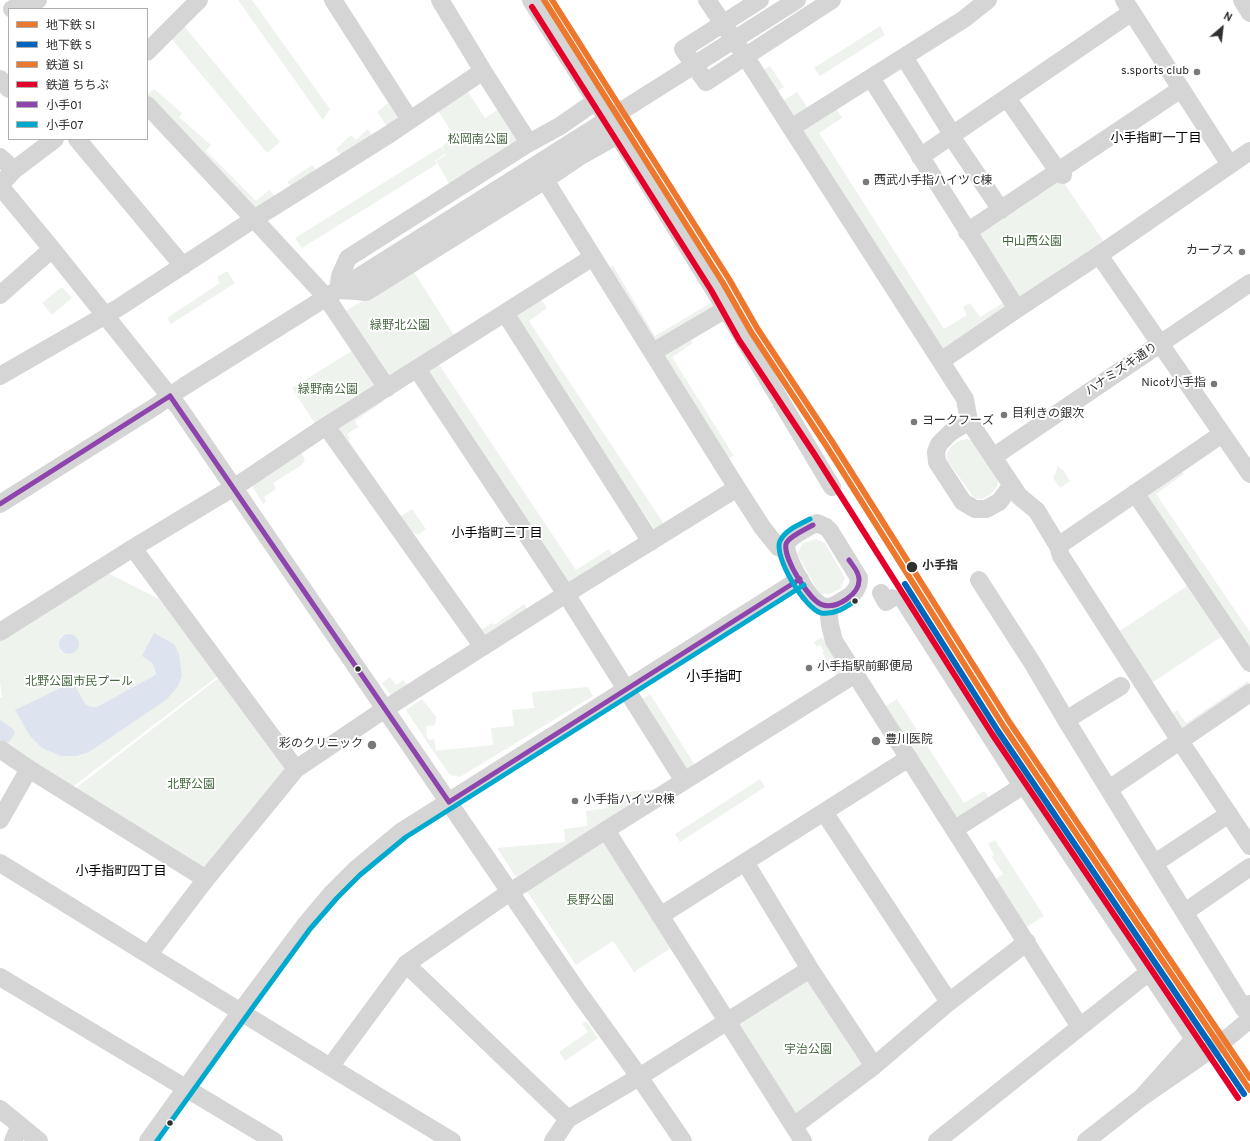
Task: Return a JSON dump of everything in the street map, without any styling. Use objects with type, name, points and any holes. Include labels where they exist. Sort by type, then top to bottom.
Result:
[{"type":"street","points":[[15,8],[38,0]]},
{"type":"street","points":[[148,51],[199,0]]},
{"type":"street","points":[[333,0],[410,120]]},
{"type":"street","points":[[440,0],[483,72],[529,143]]},
{"type":"street","points":[[531,0],[726,309],[832,487]]},
{"type":"street","points":[[707,0],[745,56],[965,399],[969,421],[1019,496],[1037,511],[1058,546],[1061,556],[1180,741],[1250,846]]},
{"type":"street","points":[[760,0],[683,49],[706,82],[832,0]]},
{"type":"street","points":[[791,128],[904,57],[970,6],[988,0]]},
{"type":"street","points":[[1242,0],[1250,13]]},
{"type":"street","points":[[0,504],[793,2]]},
{"type":"street","points":[[920,157],[1007,98],[1128,6],[1230,165]]},
{"type":"street","points":[[904,57],[952,135],[1001,210]]},
{"type":"street","points":[[0,376],[106,316],[254,219],[388,135],[483,72]]},
{"type":"street","points":[[871,78],[1017,309]]},
{"type":"street","points":[[0,79],[8,88]]},
{"type":"street","points":[[967,232],[1061,173],[1181,89]]},
{"type":"street","points":[[1007,98],[1061,173]]},
{"type":"street","points":[[332,294],[348,258],[529,143],[560,126],[596,101]]},
{"type":"street","points":[[148,106],[254,219],[332,294],[387,388]]},
{"type":"street","points":[[332,294],[357,291],[366,292],[580,157],[618,136]]},
{"type":"street","points":[[53,140],[14,170],[0,186],[170,396],[579,993],[683,1141]]},
{"type":"street","points":[[78,140],[183,266]]},
{"type":"street","points":[[941,361],[1250,151]]},
{"type":"street","points":[[0,157],[14,170]]},
{"type":"street","points":[[545,180],[762,527],[778,547],[786,551]]},
{"type":"street","points":[[0,295],[52,249]]},
{"type":"street","points":[[1099,254],[1250,474]]},
{"type":"street","points":[[0,632],[133,548],[233,488],[326,426],[593,257]]},
{"type":"street","name":"ハナミズキ通り","points":[[993,457],[1161,344],[1248,289]]},
{"type":"street","points":[[652,352],[726,309]]},
{"type":"street","points":[[505,313],[651,542]]},
{"type":"street","points":[[417,368],[566,594],[684,781]]},
{"type":"street","points":[[969,421],[951,432],[939,444],[936,452],[937,462],[963,502],[975,509],[986,509],[999,502],[1012,485]]},
{"type":"street","points":[[326,426],[483,647]]},
{"type":"street","points":[[1058,546],[1222,434]]},
{"type":"street","points":[[149,954],[206,879],[296,769],[385,709],[566,594],[738,488]]},
{"type":"street","points":[[1135,493],[1250,663]]},
{"type":"street","points":[[818,523],[830,531],[859,578],[859,586],[851,595],[828,607],[820,605],[812,598],[800,579],[788,559],[786,544],[792,538],[813,524],[818,523]]},
{"type":"street","points":[[133,548],[296,769]]},
{"type":"street","points":[[148,1141],[241,1011],[305,925],[332,893],[355,870],[402,831],[800,579]]},
{"type":"street","points":[[980,580],[1034,664],[1066,720],[1244,1009],[1250,1004]]},
{"type":"street","points":[[892,597],[1022,786],[1024,785],[1194,1039],[1142,1097]]},
{"type":"street","points":[[828,607],[834,641],[1080,1027]]},
{"type":"street","points":[[330,1068],[406,964],[504,896],[854,674]]},
{"type":"street","points":[[1066,720],[1121,686]]},
{"type":"street","points":[[1109,789],[1250,693]]},
{"type":"street","points":[[0,749],[29,769],[206,879]]},
{"type":"street","points":[[660,916],[909,758]]},
{"type":"street","points":[[0,820],[29,769]]},
{"type":"street","points":[[955,829],[1022,786]]},
{"type":"street","points":[[824,812],[950,1002]]},
{"type":"street","points":[[1155,864],[1229,814]]},
{"type":"street","points":[[606,830],[799,1134],[874,1066],[950,1002],[1027,942]]},
{"type":"street","points":[[745,862],[810,969],[874,1066]]},
{"type":"street","points":[[0,863],[241,1011],[330,1068],[452,1141]]},
{"type":"street","points":[[1185,912],[1250,867]]},
{"type":"street","points":[[406,964],[568,1119]]},
{"type":"street","points":[[553,1141],[568,1119],[639,1077],[810,969]]},
{"type":"street","points":[[937,1141],[1149,972]]},
{"type":"street","points":[[0,977],[274,1141]]},
{"type":"street","points":[[1090,1140],[1142,1097],[1230,1036],[1250,1019]]},
{"type":"street","points":[[0,1109],[16,1133],[39,1141]]},
{"type":"green space","points":[[238,0],[252,0],[330,109],[323,120]]},
{"type":"green space","points":[[184,26],[280,142],[267,153],[170,37]]},
{"type":"green space","points":[[880,26],[885,35],[820,76],[814,68]]},
{"type":"green space","points":[[770,66],[784,87],[775,92],[761,71]]},
{"type":"green space","points":[[154,89],[182,113],[179,117],[211,145],[206,151],[256,201],[269,190],[278,199],[256,213],[148,96],[148,94]]},
{"type":"green space","name":"松岡南公園","points":[[468,92],[485,118],[502,107],[523,141],[451,187],[436,161],[446,155],[442,146],[455,137],[438,111]]},
{"type":"green space","points":[[797,92],[809,110],[797,118],[791,116],[781,102]]},
{"type":"green space","points":[[388,103],[399,120],[388,128],[377,112]]},
{"type":"green space","points":[[835,107],[842,118],[819,133],[944,329],[967,315],[963,307],[970,303],[980,317],[1006,301],[1005,309],[945,351],[801,133],[803,127]]},
{"type":"green space","points":[[368,129],[374,138],[343,157],[336,149],[351,135],[356,140]]},
{"type":"green space","points":[[441,147],[445,154],[435,161],[437,164],[302,248],[295,238]]},
{"type":"green space","points":[[312,165],[319,172],[294,189],[287,182]]},
{"type":"green space","name":"中山西公園","points":[[1060,177],[1104,242],[1020,298],[978,239],[979,231]]},
{"type":"green space","points":[[613,266],[655,336],[714,301],[717,306],[654,344],[608,269]]},
{"type":"green space","name":"緑野北公園","points":[[412,269],[457,340],[388,384],[343,313]]},
{"type":"green space","points":[[227,271],[235,283],[171,324],[167,318],[220,283],[217,277]]},
{"type":"green space","points":[[62,287],[72,298],[52,315],[42,303]]},
{"type":"green space","points":[[538,295],[547,308],[529,321],[664,524],[655,530],[511,313]]},
{"type":"green space","points":[[690,338],[693,343],[672,357],[734,456],[728,459],[663,355]]},
{"type":"green space","name":"緑野南公園","points":[[355,349],[378,385],[316,425],[292,388]]},
{"type":"green space","points":[[438,363],[576,570],[609,549],[614,558],[570,587],[426,371]]},
{"type":"green space","points":[[381,396],[384,401],[355,421],[358,427],[347,434],[350,439],[349,441],[399,514],[339,430],[341,424]]},
{"type":"green space","points":[[967,439],[973,441],[998,478],[996,489],[982,499],[974,498],[947,460],[947,452],[949,449],[955,443]]},
{"type":"green space","points":[[300,451],[305,459],[302,465],[273,483],[276,489],[264,497],[266,501],[263,504],[250,482]]},
{"type":"green space","points":[[1057,466],[1064,471],[1070,481],[1060,488],[1053,478],[1057,470]]},
{"type":"green space","points":[[1181,470],[1184,474],[1156,494],[1250,632],[1250,645],[1247,647],[1147,499],[1148,492]]},
{"type":"green space","points":[[412,509],[426,529],[419,534],[411,533],[400,517]]},
{"type":"green space","points":[[816,539],[825,543],[845,578],[841,588],[830,594],[820,594],[797,554],[803,543]]},
{"type":"green space","name":"北野公園市民プール","points":[[106,572],[159,599],[218,676],[70,789],[0,743],[0,698],[2,697],[0,682],[0,641]]},
{"type":"green space","points":[[1190,584],[1224,635],[1150,684],[1117,633]]},
{"type":"green space","points":[[524,604],[529,612],[487,641],[480,631],[492,623],[494,625]]},
{"type":"green space","points":[[822,637],[842,668],[840,673],[836,676],[832,669],[835,667],[833,664],[830,665],[822,652],[824,651],[820,645],[817,647],[814,642]]},
{"type":"green space","points":[[433,667],[436,671],[395,701],[382,683],[390,677],[396,685],[403,680],[407,685]]},
{"type":"green space","name":"北野公園","points":[[221,676],[291,769],[206,877],[72,791]]},
{"type":"green space","points":[[1248,681],[1250,687],[1185,731],[1180,730],[1170,715],[1177,710],[1186,723]]},
{"type":"green space","points":[[588,687],[593,696],[460,777],[450,775],[406,710],[422,699],[436,717],[435,725],[426,726],[427,738],[430,740],[434,739],[436,750],[434,751],[493,745],[491,728],[514,726],[512,710],[534,708],[532,692]]},
{"type":"green space","points":[[650,694],[695,765],[685,771],[640,700]]},
{"type":"green space","points":[[897,699],[964,803],[984,791],[989,798],[960,817],[956,816],[886,706]]},
{"type":"green space","points":[[760,779],[765,787],[680,842],[675,834]]},
{"type":"green space","points":[[658,789],[516,877],[497,848],[565,842],[564,829],[587,826],[586,811],[608,808],[607,794]]},
{"type":"green space","name":"長野公園","points":[[603,839],[674,946],[634,972],[613,941],[576,965],[526,890]]},
{"type":"green space","points":[[995,840],[1044,916],[1025,928],[994,880],[1003,874],[992,857],[994,855],[988,844]]},
{"type":"green space","name":"宇治公園","points":[[811,971],[874,1066],[793,1117],[733,1022]]},
{"type":"green space","points":[[586,1021],[598,1038],[565,1061],[559,1052],[588,1032],[582,1024]]},
{"type":"shaded area","points":[[154,633],[174,644],[179,654],[182,676],[178,686],[166,700],[89,752],[76,756],[61,756],[42,748],[30,736],[15,710],[73,682],[85,704],[91,707],[97,707],[156,674],[152,663],[142,656]]},
{"type":"shaded area","points":[[69,634],[76,637],[79,644],[76,651],[69,654],[62,651],[59,644],[62,637]]},
{"type":"shaded area","points":[[0,720],[12,728],[15,733],[9,742],[5,742],[0,739]]},
{"type":"metro line","name":"SI","points":[[544,0],[723,283],[751,332],[827,447],[1004,727],[1250,1090]]},
{"type":"metro line","name":"S","points":[[905,584],[998,731],[1244,1094]]},
{"type":"rail line","name":"SI","points":[[552,0],[729,279],[757,328],[833,443],[1010,723],[1250,1078]]},
{"type":"rail line","name":"ちちぶ","points":[[532,7],[711,290],[739,340],[815,455],[992,734],[1238,1098]]},
{"type":"transit line","name":"小手01","points":[[170,396],[449,802]]},
{"type":"transit line","name":"小手01","points":[[0,504],[170,396]]},
{"type":"transit line","name":"小手07","points":[[810,519],[797,525],[785,534],[780,541],[779,548],[781,558],[792,581],[807,602],[821,613],[835,612],[855,601]]},
{"type":"transit line","name":"小手01","points":[[813,525],[798,533],[787,541],[786,544],[786,551],[793,569],[798,579],[811,596],[823,605],[829,606],[835,605],[852,595],[858,585],[859,576],[849,560]]},
{"type":"transit line","name":"小手01","points":[[449,802],[800,579]]},
{"type":"transit line","name":"小手07","points":[[157,1141],[310,929],[337,898],[360,875],[406,837],[804,585]]},
{"type":"place","name":"s.sports club","points":[[1197,72]]},
{"type":"place","name":"西武小手指ハイツ C棟","points":[[866,182]]},
{"type":"place","name":"カーブス","points":[[1242,252]]},
{"type":"place","name":"Nicot小手指","points":[[1214,384]]},
{"type":"place","name":"目利きの銀次","points":[[1004,415]]},
{"type":"place","name":"ヨークフーズ","points":[[914,422]]},
{"type":"place","name":"小手指","points":[[912,567]]},
{"type":"place","name":"小手指駅前郵便局","points":[[809,668]]},
{"type":"place","name":"豊川医院","points":[[876,741]]},
{"type":"place","name":"彩のクリニック","points":[[372,745]]},
{"type":"place","name":"小手指ハイツR棟","points":[[575,801]]},
{"type":"district","name":"小手指町一丁目","points":[[1156,139]]},
{"type":"district","name":"小手指町三丁目","points":[[497,534]]},
{"type":"district","name":"小手指町","points":[[714,678]]},
{"type":"district","name":"小手指町四丁目","points":[[121,872]]}]
